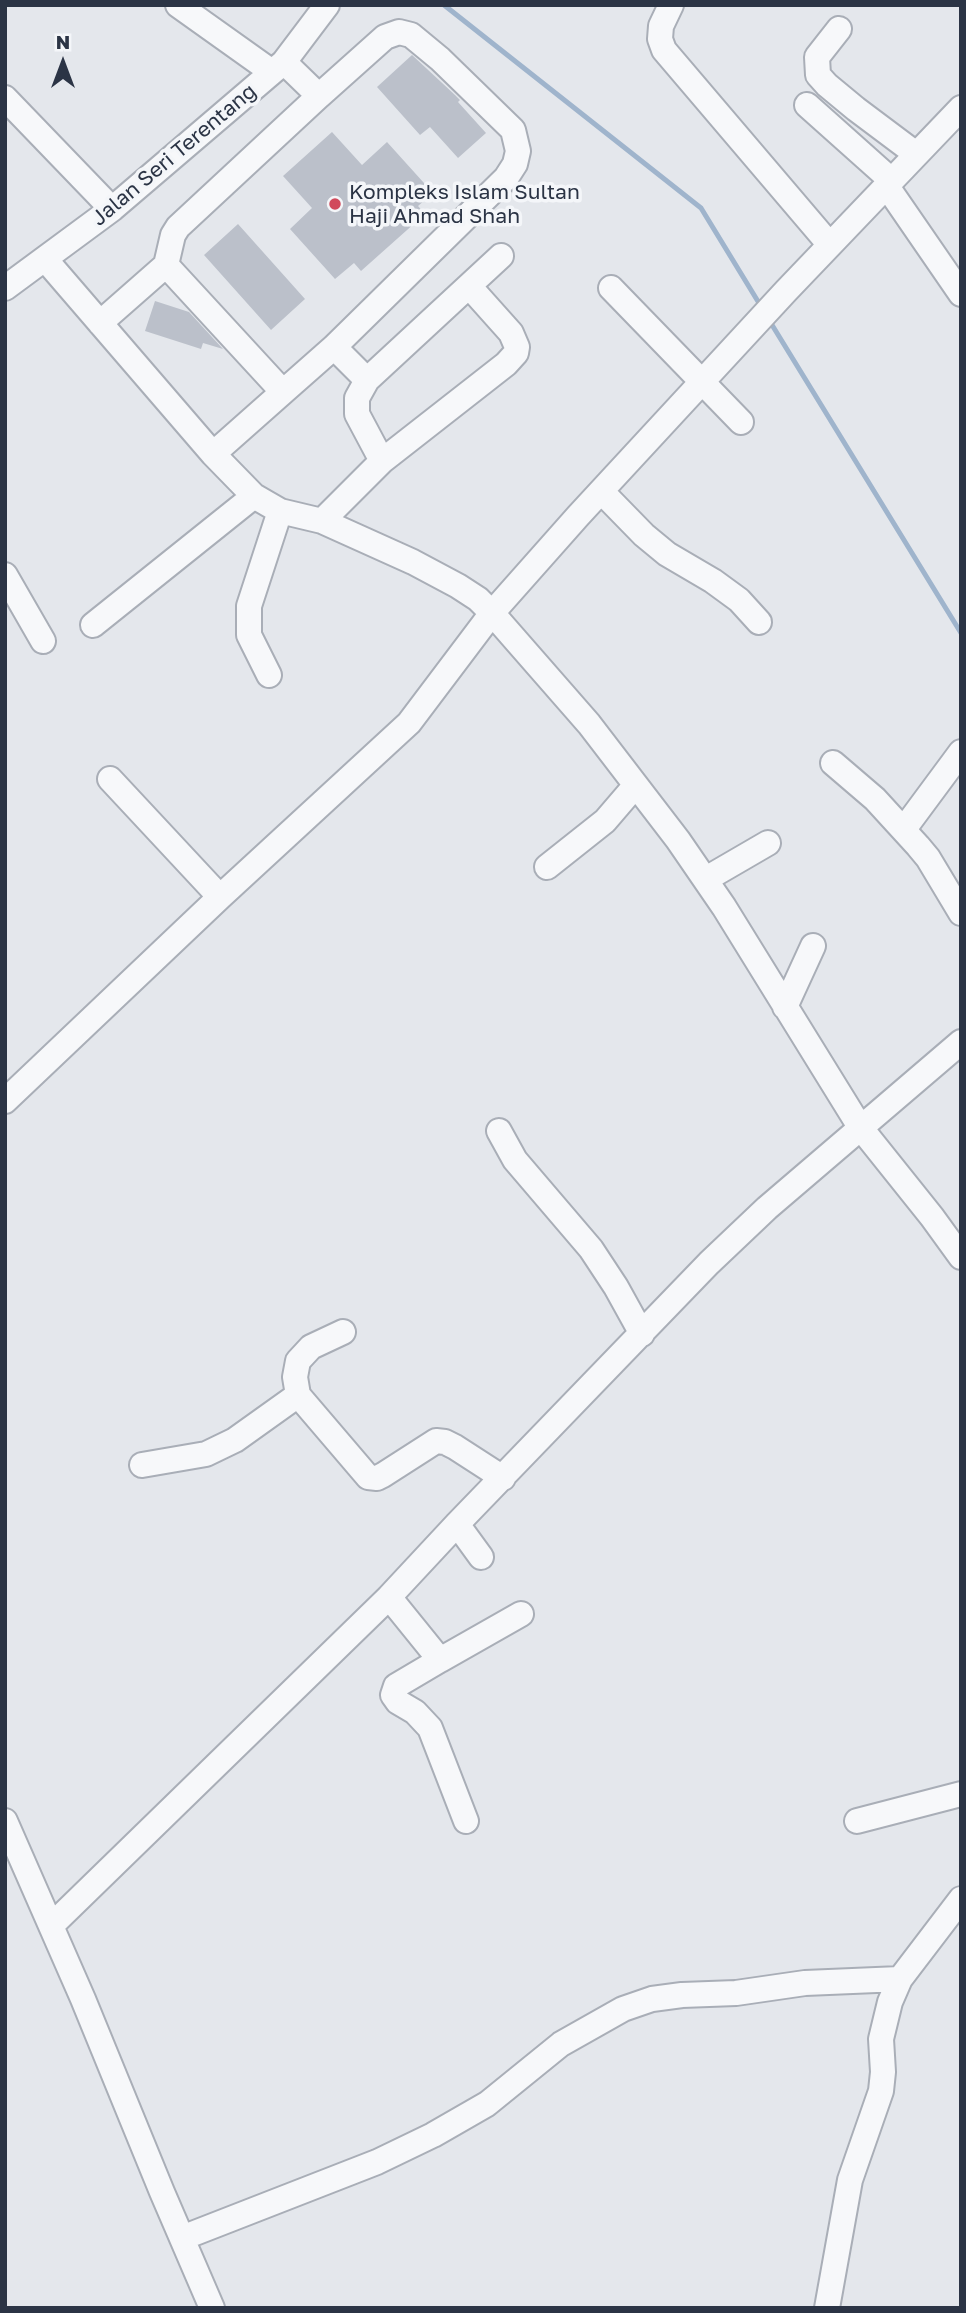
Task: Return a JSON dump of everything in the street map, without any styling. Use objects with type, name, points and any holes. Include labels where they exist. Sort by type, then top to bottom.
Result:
[{"type":"street","points":[[177,5],[278,67],[319,96]]},
{"type":"street","name":"Jalan Seri Terentang","points":[[5,288],[112,209],[278,67],[327,5]]},
{"type":"street","points":[[671,5],[661,26],[660,39],[664,50],[830,245]]},
{"type":"street","points":[[839,29],[817,57],[818,75],[856,109],[916,154]]},
{"type":"street","points":[[100,323],[166,265],[173,235],[178,227],[385,37],[399,32],[411,35],[440,58],[513,130],[518,150],[515,164],[506,178],[334,347],[213,454]]},
{"type":"street","points":[[5,98],[112,209]]},
{"type":"street","points":[[807,105],[888,183],[961,294]]},
{"type":"street","points":[[5,1101],[409,723],[492,613],[738,343],[961,107]]},
{"type":"street","points":[[382,461],[357,414],[357,398],[367,380],[502,256]]},
{"type":"street","points":[[44,260],[213,454],[254,496],[280,511],[322,521],[413,562],[458,586],[478,599],[492,613],[589,724],[678,840],[706,879],[860,1128],[961,1257]]},
{"type":"street","points":[[166,265],[283,392]]},
{"type":"street","points":[[322,521],[382,461],[516,354],[517,348],[511,333],[469,286]]},
{"type":"street","points":[[611,288],[741,422]]},
{"type":"street","points":[[334,347],[367,380]]},
{"type":"street","points":[[602,492],[644,535],[667,554],[739,600],[759,622]]},
{"type":"street","points":[[93,625],[254,496]]},
{"type":"street","points":[[269,675],[249,635],[249,606],[280,511]]},
{"type":"street","points":[[5,575],[43,641]]},
{"type":"street","points":[[904,829],[961,752]]},
{"type":"street","points":[[833,763],[875,799],[904,829],[928,858],[961,913]]},
{"type":"street","points":[[110,779],[220,897]]},
{"type":"street","points":[[547,867],[606,821],[635,786]]},
{"type":"street","points":[[706,879],[768,842]]},
{"type":"street","points":[[785,1007],[813,946]]},
{"type":"street","points":[[52,1925],[389,1597],[709,1263],[767,1208],[961,1042]]},
{"type":"street","points":[[499,1131],[515,1160],[591,1249],[642,1334]]},
{"type":"street","points":[[343,1332],[311,1347],[298,1361],[295,1377],[298,1395],[369,1477],[377,1478],[383,1475],[436,1441],[455,1447],[503,1478]]},
{"type":"street","points":[[142,1465],[206,1454],[235,1440],[298,1395]]},
{"type":"street","points":[[457,1524],[481,1557]]},
{"type":"street","points":[[389,1597],[440,1660]]},
{"type":"street","points":[[466,1821],[430,1728],[393,1695],[396,1686],[521,1614]]},
{"type":"street","points":[[857,1821],[961,1794]]},
{"type":"street","points":[[5,1821],[52,1925],[212,2308]]},
{"type":"street","points":[[827,2308],[850,2180],[881,2091],[881,2039],[885,2017],[900,1979],[961,1899]]},
{"type":"street","points":[[182,2238],[377,2162],[433,2135],[487,2104],[562,2044],[632,2006],[652,1999],[682,1995],[736,1993],[850,1979],[900,1979]]},
{"type":"building","points":[[412,55],[460,100],[458,102],[486,133],[458,158],[430,127],[420,135],[377,87]]},
{"type":"building","points":[[332,132],[362,165],[387,142],[433,193],[418,206],[425,214],[361,271],[354,263],[335,279],[290,229],[312,208],[283,176]]},
{"type":"building","points":[[238,224],[305,299],[271,330],[204,255]]},
{"type":"building","points":[[155,301],[189,312],[223,349],[203,343],[201,349],[145,331]]},
{"type":"waterway","points":[[444,5],[701,208],[762,308]]},
{"type":"waterway","points":[[769,320],[961,633]]},
{"type":"place","name":"Kompleks Islam Sultan Haji Ahmad Shah","points":[[335,204]]}]
